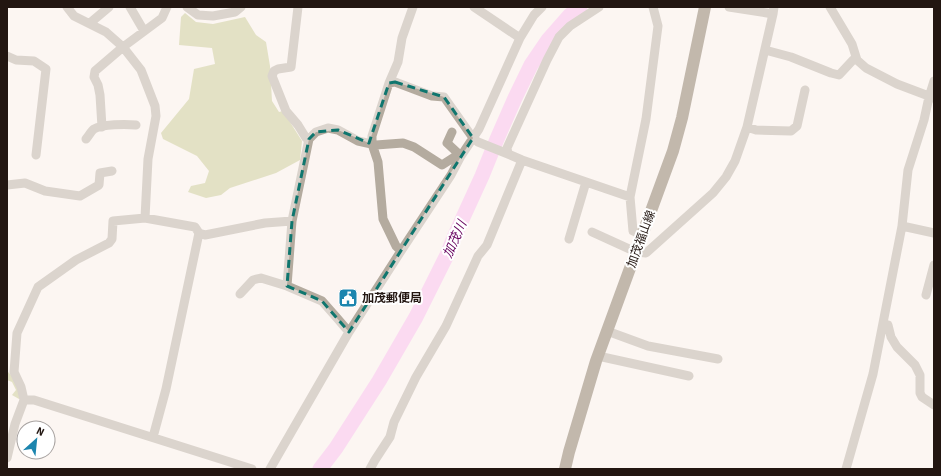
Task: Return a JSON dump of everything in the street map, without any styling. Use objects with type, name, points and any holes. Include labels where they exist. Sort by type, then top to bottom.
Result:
[{"type":"main road","name":"加茂福山線","points":[[565,469],[598,356],[673,151],[682,118],[705,7]]},
{"type":"street","points":[[67,7],[74,16],[106,32],[123,47],[140,70],[155,106],[156,116],[148,159],[145,218]]},
{"type":"street","points":[[90,24],[109,7]]},
{"type":"street","points":[[130,7],[144,32]]},
{"type":"street","points":[[102,127],[100,95],[98,85],[94,77],[96,71],[123,47],[162,18],[167,7]]},
{"type":"street","points":[[187,7],[198,15],[212,16],[235,12],[241,7]]},
{"type":"street","points":[[298,7],[291,67],[278,69],[274,71],[272,76],[286,111],[298,125],[306,138],[309,139]]},
{"type":"street","points":[[401,251],[396,246],[384,219],[378,162],[372,144],[372,136],[389,83],[398,62],[402,38],[413,7]]},
{"type":"street","points":[[474,7],[520,38]]},
{"type":"street","points":[[270,469],[349,332],[462,156],[476,140],[479,128],[520,38],[534,15],[542,7]]},
{"type":"street","points":[[506,154],[507,148],[547,60],[560,38],[570,26],[599,7]]},
{"type":"street","points":[[642,235],[633,231],[630,197],[646,119],[658,26],[653,7]]},
{"type":"street","points":[[592,232],[636,252],[646,252],[712,193],[726,177],[735,161],[747,127],[773,10],[729,7]]},
{"type":"street","points":[[830,7],[852,44],[857,60],[866,68],[897,84],[931,98]]},
{"type":"street","points":[[765,50],[791,57],[839,75],[853,60],[857,60]]},
{"type":"street","points":[[7,56],[16,60],[34,61],[46,69],[36,155]]},
{"type":"street","points":[[846,469],[873,374],[902,226],[908,170],[931,98],[934,81]]},
{"type":"street","points":[[389,83],[395,82],[432,96],[444,97],[476,140],[522,160],[630,197]]},
{"type":"street","points":[[747,127],[756,130],[791,131],[797,126],[805,90]]},
{"type":"street","points":[[86,139],[94,129],[120,124],[136,125]]},
{"type":"street","points":[[287,286],[292,221],[309,139],[316,132],[328,128],[338,130],[358,141],[376,145],[403,143],[414,147],[442,165],[456,156],[462,156]]},
{"type":"street","points":[[452,132],[447,144],[462,156]]},
{"type":"street","points":[[370,469],[390,437],[394,422],[416,377],[446,326],[478,256],[487,245],[522,160]]},
{"type":"street","points":[[7,185],[25,183],[45,191],[80,196],[99,185],[100,173],[112,171]]},
{"type":"street","points":[[569,239],[586,182]]},
{"type":"street","points":[[7,458],[15,424],[24,400],[21,387],[11,369],[17,333],[38,286],[76,260],[109,244],[112,239],[113,221],[145,218],[195,227],[199,233],[205,235],[265,223],[292,221]]},
{"type":"street","points":[[902,226],[934,233]]},
{"type":"street","points":[[153,437],[166,389],[199,233]]},
{"type":"street","points":[[926,295],[934,266]]},
{"type":"street","points":[[240,294],[253,280],[261,278],[287,286],[322,301],[349,332]]},
{"type":"street","points":[[883,324],[888,325],[891,337],[897,347],[915,365],[920,375],[920,393],[922,397],[934,405]]},
{"type":"street","points":[[607,331],[648,346],[718,359]]},
{"type":"street","points":[[598,356],[689,376]]},
{"type":"street","points":[[24,400],[34,400],[252,469]]},
{"type":"highlighted area","points":[[395,82],[444,97],[473,138],[349,332],[322,301],[287,286],[292,221],[309,139],[316,132],[338,130],[369,143],[389,83]]},
{"type":"green space","points":[[185,13],[196,22],[213,24],[245,17],[256,35],[266,42],[270,66],[272,101],[279,112],[283,111],[302,141],[300,160],[276,173],[230,188],[221,195],[206,198],[188,192],[191,186],[205,183],[209,171],[197,156],[163,139],[161,133],[189,99],[194,69],[215,64],[212,48],[179,45],[181,17]]},
{"type":"green space","points":[[7,371],[13,377],[22,396],[19,399],[12,395],[16,390],[12,382],[7,380]]},
{"type":"waterway","name":"加茂川","points":[[320,469],[336,448],[379,381],[416,317],[447,255],[515,98],[531,65],[548,40],[570,15],[580,7]]},
{"type":"place","name":"加茂郵便局","points":[[348,298]]}]
